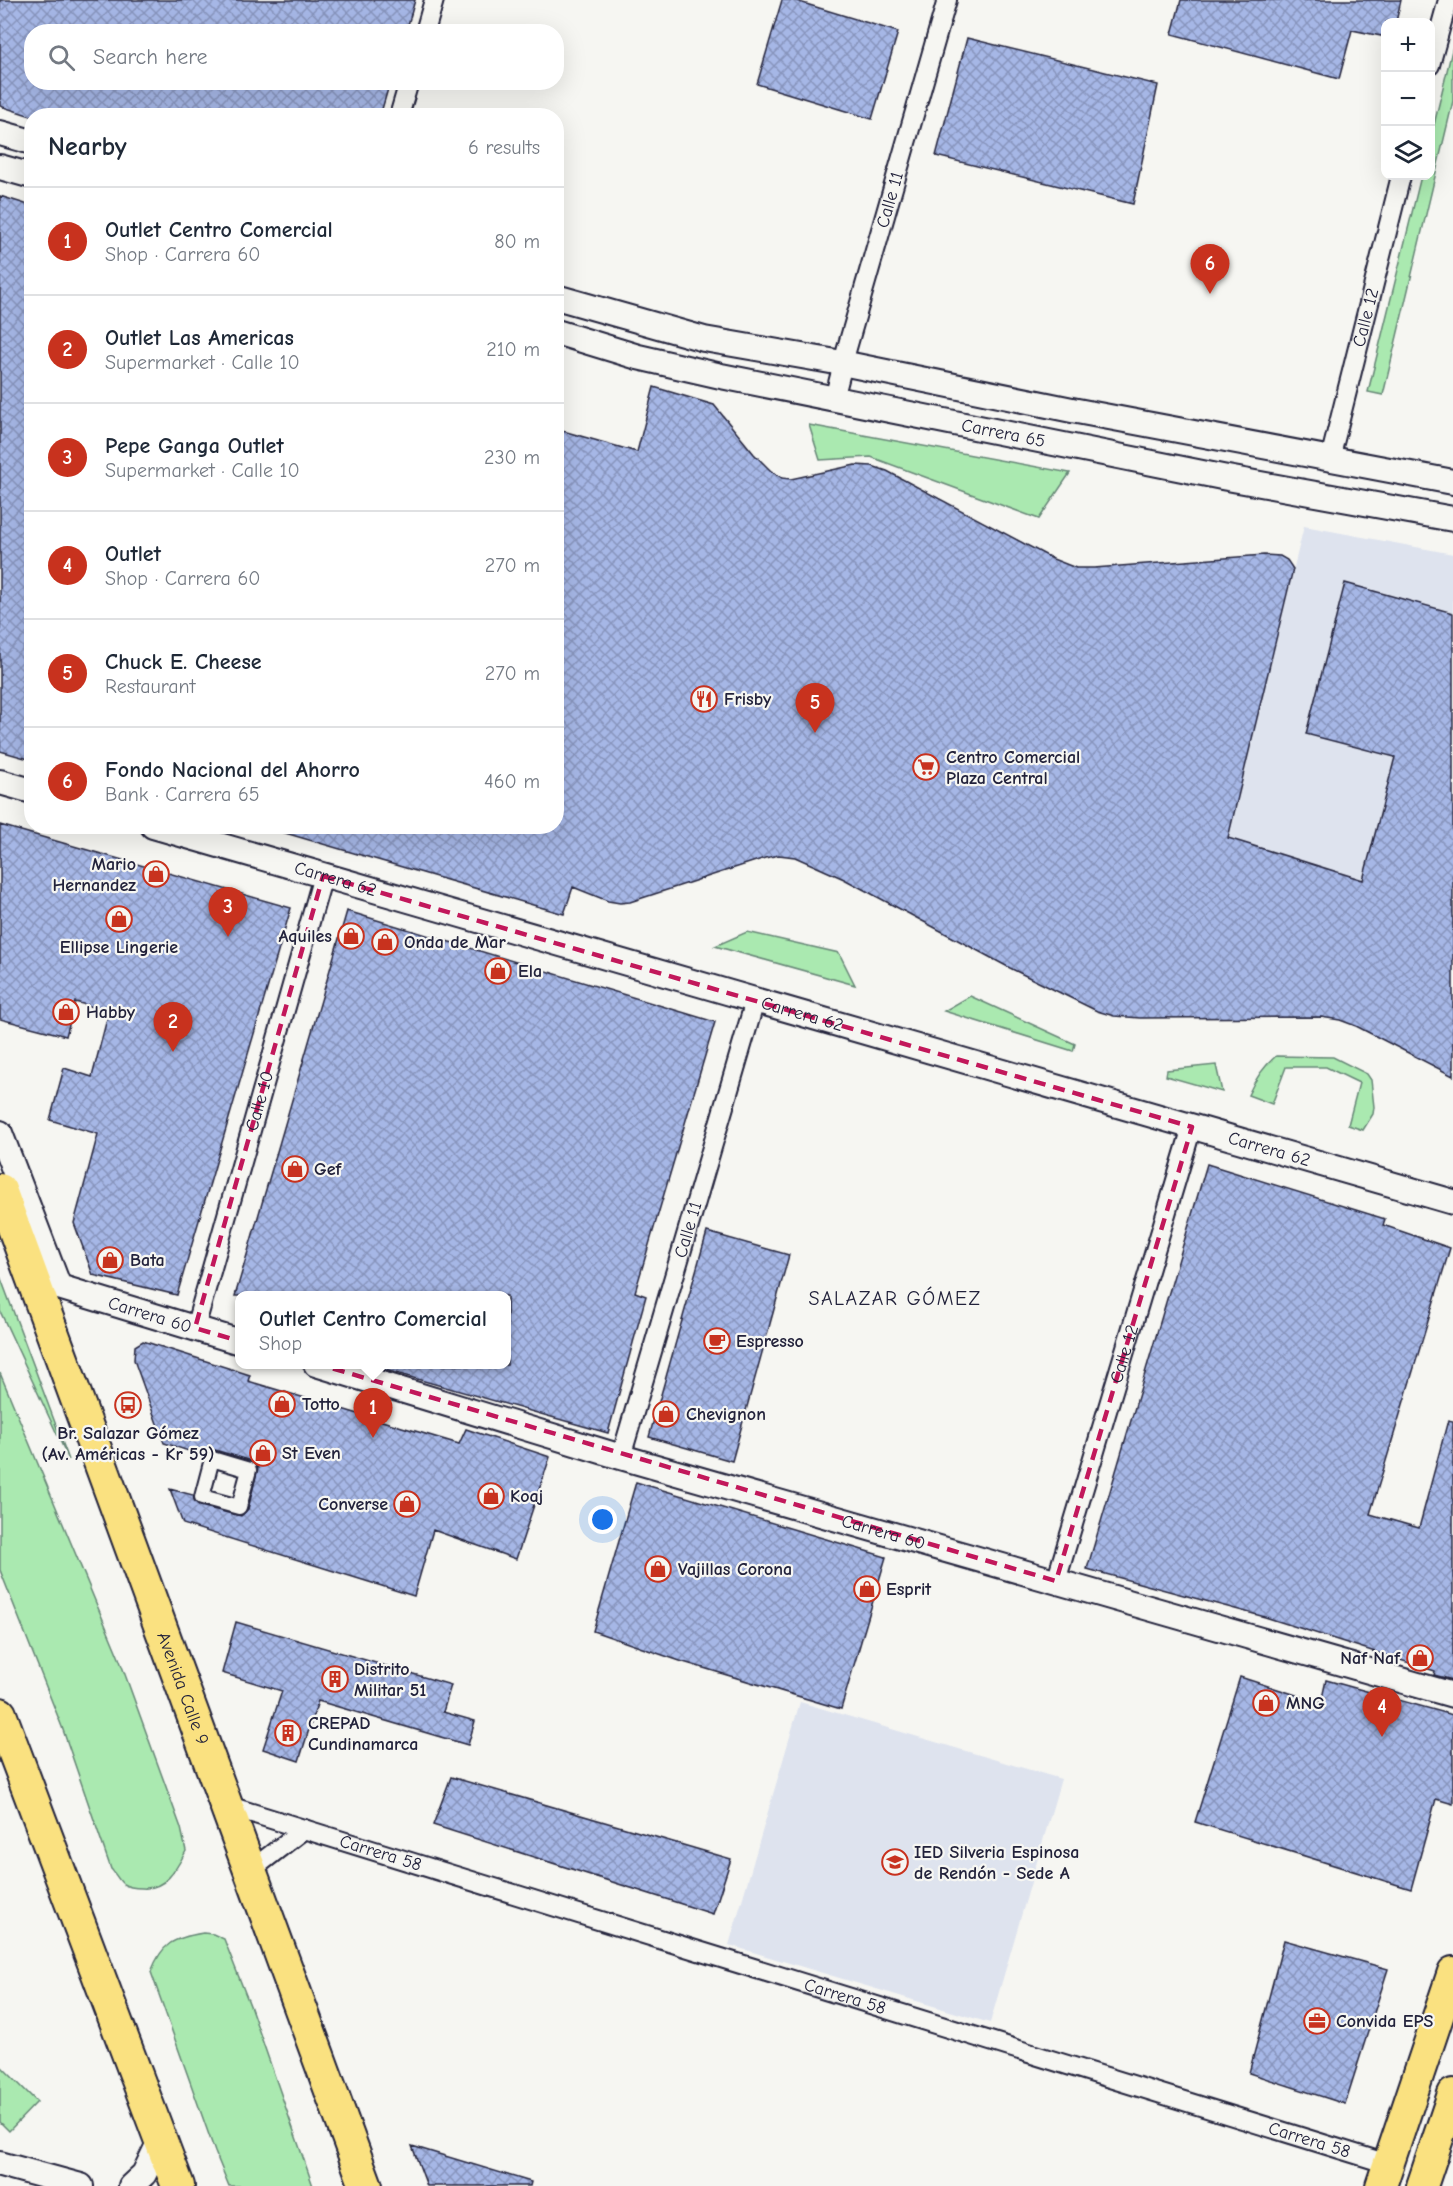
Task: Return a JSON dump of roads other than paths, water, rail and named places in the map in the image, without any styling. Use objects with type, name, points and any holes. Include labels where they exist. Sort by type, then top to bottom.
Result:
[{"type":"highway","name":"Avenida Calle 9","points":[[0,1190],[366,2186]]},
{"type":"highway","points":[[0,1244],[80,1409]]},
{"type":"highway","points":[[59,1287],[80,1409]]},
{"type":"highway","points":[[0,1714],[178,2186]]},
{"type":"main road","points":[[1384,2175],[1453,1972]]},
{"type":"main road","points":[[1422,2186],[1453,2094]]},
{"type":"main road","points":[[1384,2175],[1443,2124]]},
{"type":"street","points":[[426,24],[434,0]]},
{"type":"street","name":"Calle 11","points":[[834,399],[842,363],[946,0]]},
{"type":"street","points":[[1435,50],[1448,0]]},
{"type":"street","points":[[401,108],[407,90]]},
{"type":"street","points":[[0,133],[24,140]]},
{"type":"street","points":[[0,167],[24,174]]},
{"type":"street","name":"Calle 12","points":[[1330,459],[1400,180]]},
{"type":"street","name":"Carrera 65","points":[[564,299],[704,339],[842,363],[1453,482]]},
{"type":"street","name":"Carrera 65","points":[[564,334],[680,368],[1222,477],[1453,519]]},
{"type":"street","points":[[0,782],[24,789]]},
{"type":"street","name":"Carrera 62","points":[[180,834],[1453,1202]]},
{"type":"street","name":"Calle 10","points":[[195,1328],[323,876]]},
{"type":"street","name":"Calle 11","points":[[621,1457],[756,1002]]},
{"type":"street","name":"Calle 12","points":[[1056,1581],[1192,1127]]},
{"type":"street","points":[[0,1133],[59,1287]]},
{"type":"street","name":"Carrera 60","points":[[59,1287],[235,1340]]},
{"type":"street","name":"Carrera 60","points":[[329,1369],[621,1457],[1453,1695]]},
{"type":"street","name":"Carrera 58","points":[[226,1805],[1384,2175]]},
{"type":"street","points":[[250,1871],[303,1829]]},
{"type":"street","points":[[142,2182],[160,2141]]},
{"type":"street","points":[[0,2164],[81,2186]]},
{"type":"place","name":"Fondo Nacional del Ahorro","points":[[1210,294]]},
{"type":"place","name":"Frisby","points":[[704,699]]},
{"type":"place","name":"Chuck E. Cheese","points":[[815,733]]},
{"type":"place","name":"Centro Comercial Plaza Central","points":[[926,767]]},
{"type":"place","name":"Mario Hernandez","points":[[156,874]]},
{"type":"place","name":"Ellipse Lingerie","points":[[119,919]]},
{"type":"place","name":"Aquiles","points":[[351,936]]},
{"type":"place","name":"Pepe Ganga Outlet","points":[[228,937]]},
{"type":"place","name":"Onda de Mar","points":[[385,942]]},
{"type":"place","name":"Ela","points":[[498,971]]},
{"type":"place","name":"Habby","points":[[66,1012]]},
{"type":"place","name":"Outlet Las Americas","points":[[173,1052]]},
{"type":"place","name":"Gef","points":[[295,1169]]},
{"type":"place","name":"Bata","points":[[110,1260]]},
{"type":"place","name":"Espresso","points":[[717,1341]]},
{"type":"place","name":"Totto","points":[[282,1404]]},
{"type":"place","name":"Br. Salazar Gómez (Av. Américas - Kr 59)","points":[[128,1405]]},
{"type":"place","name":"Chevignon","points":[[666,1414]]},
{"type":"place","name":"Outlet Centro Comercial","points":[[373,1438]]},
{"type":"place","name":"St Even","points":[[263,1453]]},
{"type":"place","name":"Koaj","points":[[491,1496]]},
{"type":"place","name":"Converse","points":[[407,1504]]},
{"type":"place","name":"Vajillas Corona","points":[[658,1569]]},
{"type":"place","name":"Esprit","points":[[867,1589]]},
{"type":"place","name":"Naf Naf","points":[[1420,1658]]},
{"type":"place","name":"Distrito Militar 51","points":[[335,1679]]},
{"type":"place","name":"MNG","points":[[1266,1703]]},
{"type":"place","name":"CREPAD Cundinamarca","points":[[288,1733]]},
{"type":"place","name":"Outlet","points":[[1382,1737]]},
{"type":"place","name":"IED Silveria Espinosa de Rendón - Sede A","points":[[895,1862]]},
{"type":"place","name":"Convida EPS","points":[[1317,2021]]},
{"type":"district","name":"SALAZAR GÓMEZ","points":[[895,1298]]}]
